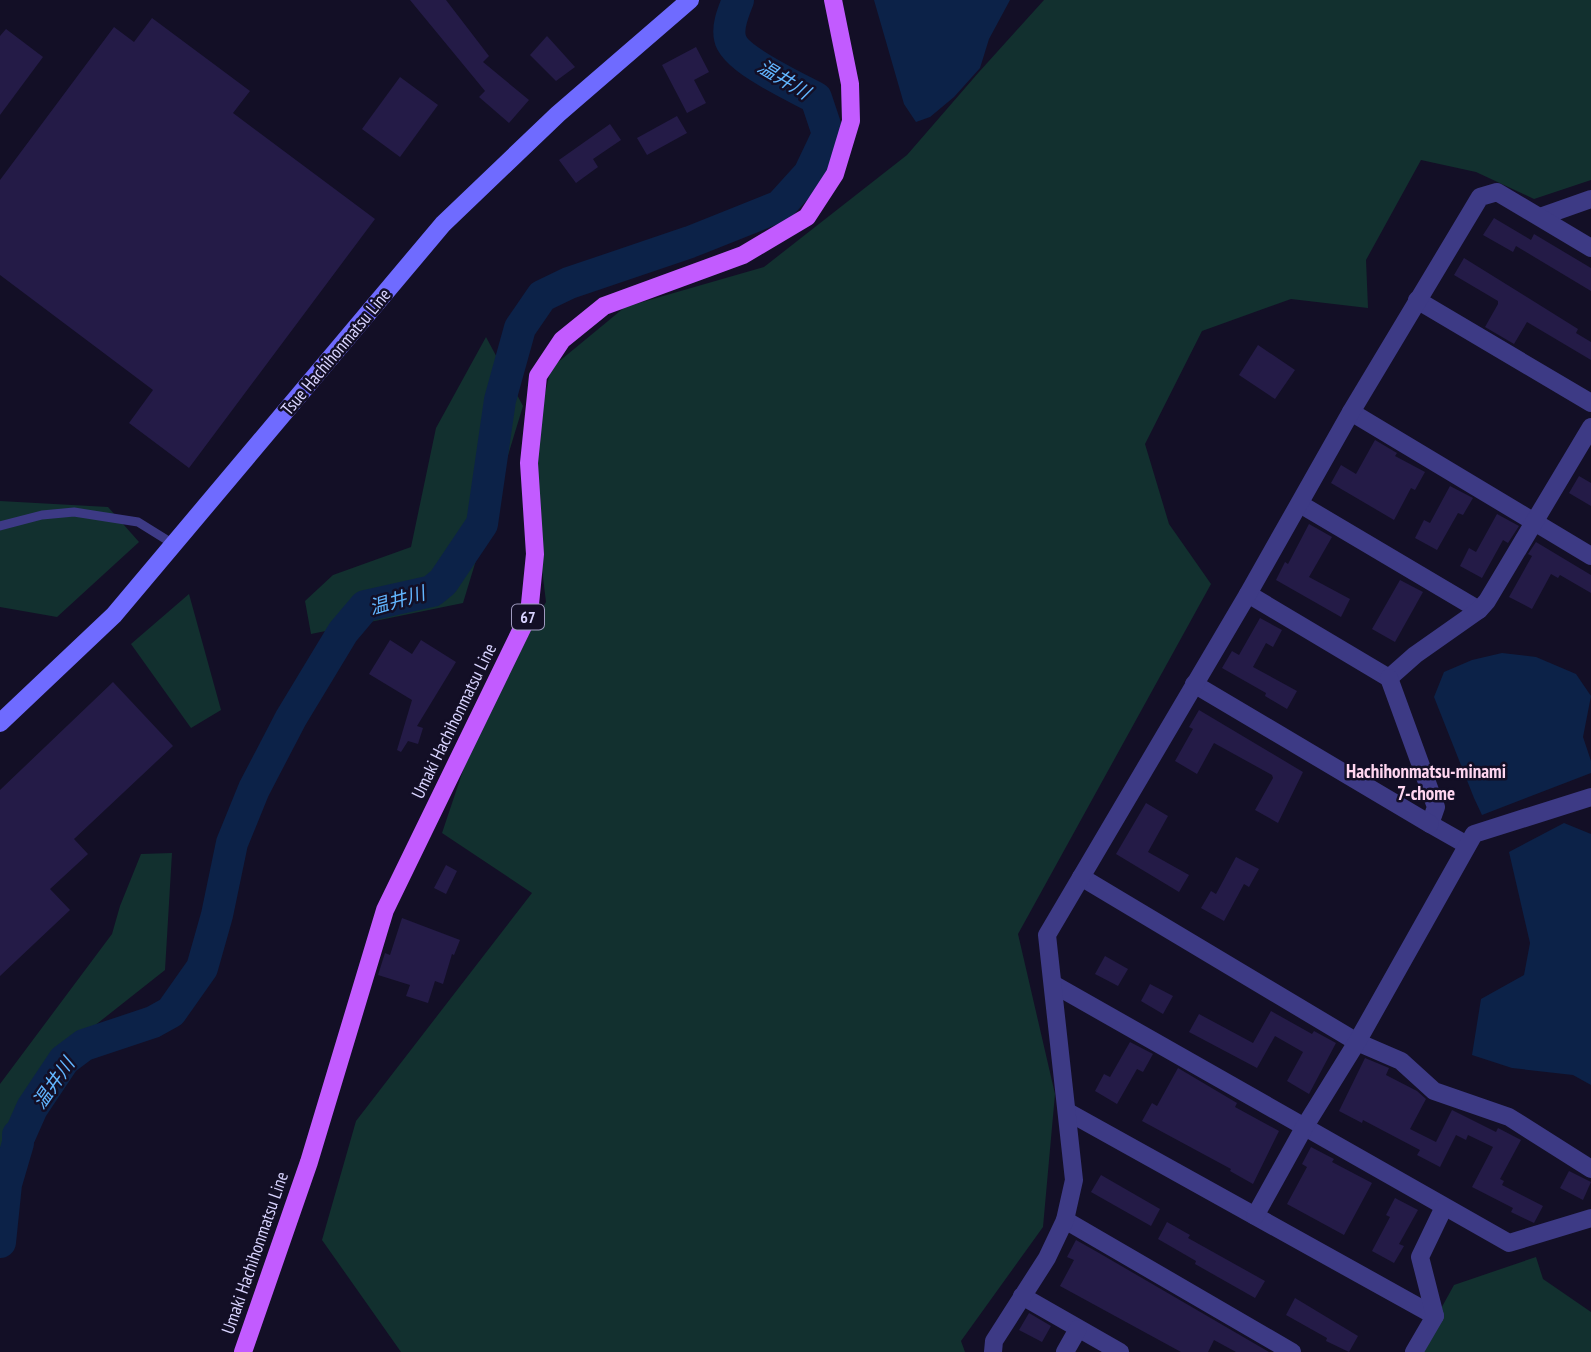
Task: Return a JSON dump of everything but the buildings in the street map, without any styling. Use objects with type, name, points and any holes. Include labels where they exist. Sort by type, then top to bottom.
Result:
[{"type":"main road","name":"Tsue Hachihonmatsu Line","points":[[0,723],[114,615],[443,224],[558,114],[690,0]]},
{"type":"main road","name":"Umaki Hachihonmatsu Line","points":[[243,1352],[309,1162],[385,910],[529,614],[536,554],[529,463],[538,376],[562,340],[604,306],[743,255],[807,217],[835,174],[851,121],[850,84],[832,0]]},
{"type":"street","points":[[993,1352],[995,1341],[1047,1258],[1065,1220],[1074,1180],[1047,935],[1248,594],[1351,412],[1480,197],[1497,192],[1591,248]]},
{"type":"street","points":[[1540,217],[1591,199]]},
{"type":"street","points":[[1417,300],[1591,403]]},
{"type":"street","points":[[1351,412],[1591,556]]},
{"type":"street","points":[[1389,678],[1415,655],[1479,610],[1487,601],[1591,427]]},
{"type":"street","points":[[1300,504],[1479,610]]},
{"type":"street","points":[[1248,594],[1389,678],[1436,807],[1430,824]]},
{"type":"street","points":[[1194,684],[1467,845]]},
{"type":"street","points":[[1255,1216],[1474,834],[1591,797]]},
{"type":"street","points":[[1081,877],[1357,1042],[1401,1061],[1434,1090],[1509,1117],[1591,1169]]},
{"type":"street","points":[[1053,984],[1509,1243],[1591,1219]]},
{"type":"street","points":[[1068,1112],[1435,1316]]},
{"type":"street","points":[[1414,1352],[1435,1316],[1420,1257],[1444,1207]]},
{"type":"street","points":[[1065,1220],[1292,1352]]},
{"type":"street","points":[[1023,1296],[1120,1352]]},
{"type":"street","points":[[1065,1352],[1078,1329]]},
{"type":"lane","points":[[0,526],[42,515],[74,512],[138,522],[175,545]]},
{"type":"green space","points":[[1044,0],[1591,0],[1591,180],[1534,199],[1476,172],[1421,160],[1366,260],[1368,308],[1291,299],[1202,331],[1145,444],[1169,524],[1211,584],[1018,934],[1055,1094],[1043,1227],[961,1341],[965,1352],[401,1352],[322,1240],[356,1121],[532,893],[442,833],[486,702],[546,602],[529,463],[551,368],[625,307],[764,267],[907,155]]},
{"type":"green space","points":[[486,337],[523,406],[463,603],[311,634],[305,601],[333,575],[411,547],[436,428]]},
{"type":"green space","points":[[0,501],[108,507],[139,542],[57,617],[0,607]]},
{"type":"green space","points":[[189,594],[221,710],[191,728],[131,644]]},
{"type":"green space","points":[[172,853],[165,970],[84,1034],[12,1163],[0,1200],[0,1084],[112,934],[141,854]]},
{"type":"green space","points":[[1536,1257],[1543,1279],[1591,1312],[1591,1352],[1417,1352],[1454,1285]]},
{"type":"water","points":[[874,0],[1010,0],[989,39],[980,68],[954,97],[930,117],[916,122],[904,104]]},
{"type":"water","points":[[1502,653],[1536,657],[1576,674],[1591,696],[1583,737],[1591,761],[1591,773],[1482,815],[1434,697],[1444,672],[1472,660]]},
{"type":"water","points":[[1564,823],[1591,834],[1591,1085],[1573,1075],[1512,1068],[1472,1055],[1481,999],[1524,975],[1530,943],[1509,852]]},
{"type":"waterway","name":"温井川","points":[[0,1242],[6,1184],[18,1135],[32,1108],[64,1060],[84,1045],[153,1022],[171,1012],[202,968],[217,915],[232,843],[254,789],[291,718],[343,632],[365,606],[432,591],[443,582],[482,524],[500,400],[520,328],[542,296],[569,283],[690,242],[780,206],[809,174],[828,134],[816,98],[767,72],[742,55],[734,46],[729,28],[738,0]]},
{"type":"district","name":"Hachihonmatsu-minami 7-chome","points":[[1426,782]]}]
